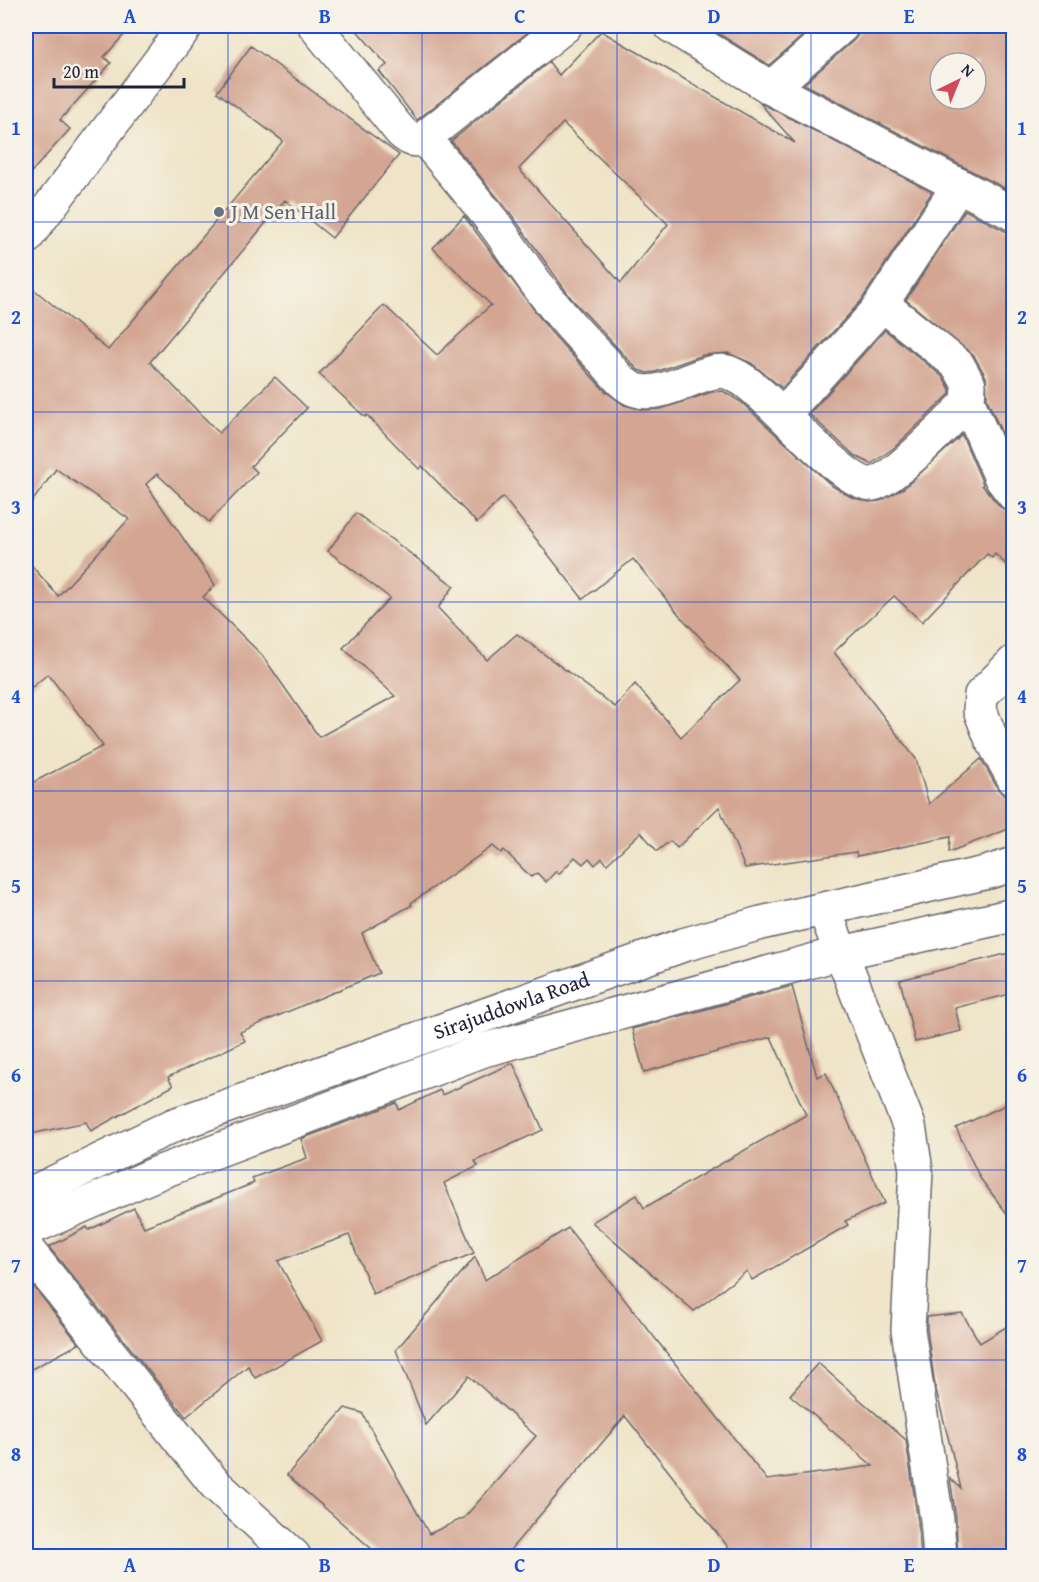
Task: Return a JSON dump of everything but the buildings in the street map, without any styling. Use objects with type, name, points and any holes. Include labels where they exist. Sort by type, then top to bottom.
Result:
[{"type":"street","points":[[26,238],[186,26]]},
{"type":"street","points":[[315,26],[401,132],[411,140],[418,141],[565,26]]},
{"type":"street","points":[[671,26],[771,88],[1014,214]]},
{"type":"street","points":[[771,88],[842,26]]},
{"type":"street","points":[[424,138],[495,225],[544,294],[587,344],[634,390],[651,393],[726,371],[742,379],[837,466],[861,482],[873,484],[891,474],[939,434],[968,402]]},
{"type":"street","points":[[783,415],[882,304],[959,185]]},
{"type":"street","points":[[882,304],[958,365],[969,385],[968,402],[1001,478],[1014,495]]},
{"type":"street","points":[[1014,662],[981,695],[980,710],[991,738],[1014,779]]},
{"type":"street","name":"Sirajuddowla Road","points":[[26,1196],[174,1125],[683,945],[761,923],[989,872],[1014,864]]},
{"type":"street","points":[[825,909],[909,1126],[916,1170],[908,1330],[937,1520],[940,1557]]},
{"type":"street","name":"Sirajuddowla Road","points":[[26,1230],[158,1173],[484,1050],[841,953],[1014,915]]},
{"type":"street","points":[[26,1248],[214,1484],[294,1557]]},
{"type":"place","name":"J M Sen Hall","points":[[219,212]]}]
